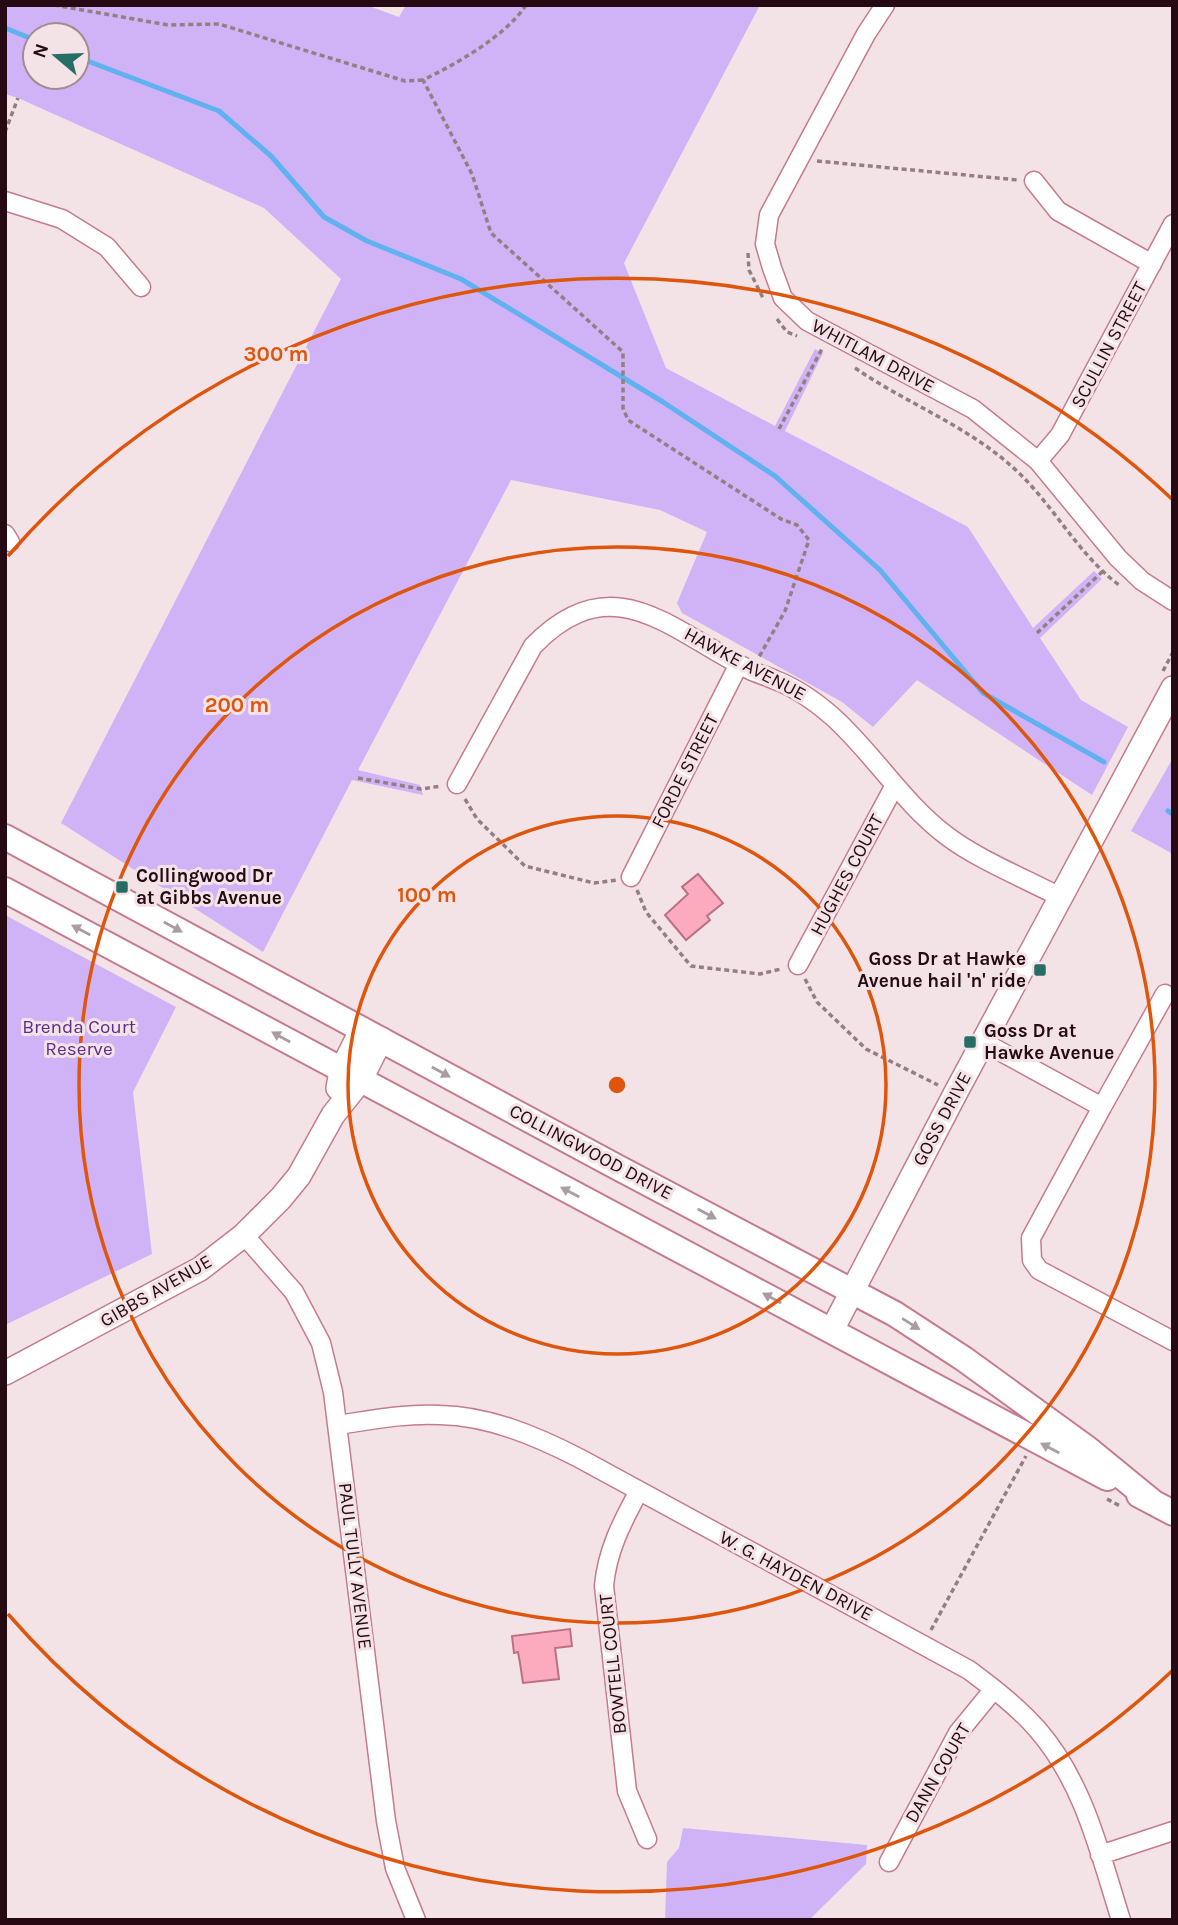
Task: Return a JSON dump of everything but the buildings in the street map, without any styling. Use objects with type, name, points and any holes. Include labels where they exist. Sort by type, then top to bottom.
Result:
[{"type":"main road","name":"COLLINGWOOD DRIVE","points":[[5,836],[906,1321],[964,1359],[1088,1449],[1163,1508]]},
{"type":"main road","name":"COLLINGWOOD DRIVE","points":[[5,890],[1163,1508]]},
{"type":"street","name":"WHITLAM DRIVE","points":[[884,5],[769,215],[765,244],[783,298],[827,341],[973,409],[1038,461],[1118,558],[1142,581],[1173,601]]},
{"type":"street","points":[[1034,181],[1058,211],[1152,264]]},
{"type":"street","points":[[5,201],[62,219],[107,247],[141,287]]},
{"type":"street","name":"SCULLIN STREET","points":[[1038,461],[1060,435],[1173,224]]},
{"type":"street","name":"HAWKE AVENUE","points":[[457,784],[533,646],[563,619],[590,609],[631,608],[658,617],[745,668],[799,692],[831,715],[858,740],[895,785],[947,836],[1060,897]]},
{"type":"street","name":"FORDE STREET","points":[[631,877],[745,668]]},
{"type":"street","name":"GOSS DRIVE","points":[[832,1330],[1146,737],[1166,682]]},
{"type":"street","name":"HUGHES COURT","points":[[798,965],[895,785]]},
{"type":"street","points":[[1165,994],[1031,1238],[1032,1260],[1040,1270],[1173,1342]]},
{"type":"street","name":"GIBBS AVENUE","points":[[5,1373],[200,1269],[244,1235],[299,1176],[333,1115],[372,1034]]},
{"type":"street","points":[[983,1042],[1102,1107]]},
{"type":"street","name":"PAUL TULLY AVENUE","points":[[244,1235],[294,1293],[321,1343],[338,1425],[386,1821],[396,1868],[416,1920]]},
{"type":"street","name":"W. G. HAYDEN DRIVE","points":[[338,1425],[414,1416],[463,1416],[553,1444],[969,1670],[1039,1730],[1069,1775],[1081,1799],[1121,1920]]},
{"type":"street","name":"BOWTELL COURT","points":[[639,1491],[614,1541],[606,1566],[604,1586],[627,1791],[647,1839]]},
{"type":"street","name":"DANN COURT","points":[[889,1862],[958,1734],[994,1689]]},
{"type":"street","points":[[1100,1855],[1173,1831]]},
{"type":"path","points":[[54,5],[168,25],[219,24],[405,80],[423,80],[458,63],[517,18],[526,5]]},
{"type":"path","points":[[423,80],[471,174],[491,233],[623,352],[623,408],[628,420],[781,519],[797,525],[809,540],[785,611],[745,668]]},
{"type":"path","points":[[5,132],[18,98]]},
{"type":"path","points":[[800,159],[1034,181]]},
{"type":"path","points":[[747,248],[749,270],[765,301]]},
{"type":"path","points":[[771,310],[787,332],[799,337]]},
{"type":"path","points":[[827,341],[832,352]]},
{"type":"path","points":[[779,429],[827,341]]},
{"type":"path","points":[[852,366],[968,432],[1019,473],[1102,571],[1119,585]]},
{"type":"path","points":[[1037,633],[1118,558]]},
{"type":"path","points":[[1166,682],[1173,652]]},
{"type":"path","points":[[358,778],[421,789],[457,784],[477,819],[525,866],[594,883],[631,877],[646,912],[691,966],[760,974],[798,965],[817,1002],[866,1049],[955,1094]]},
{"type":"path","points":[[925,1645],[1026,1456]]},
{"type":"green space","points":[[5,5],[366,5],[399,17],[406,5],[760,5],[624,263],[666,368],[775,426],[815,349],[823,353],[785,431],[968,527],[1033,628],[1094,571],[1102,579],[1040,638],[1081,700],[1128,727],[1092,795],[917,680],[873,727],[842,702],[682,613],[677,603],[707,532],[660,510],[511,480],[358,770],[420,785],[423,795],[352,780],[263,952],[61,823],[341,279],[264,208],[5,94]]},
{"type":"green space","points":[[1173,758],[1173,854],[1131,831]]},
{"type":"green space","name":"Brenda Court Reserve","points":[[5,915],[176,1007],[133,1092],[152,1254],[5,1325]]},
{"type":"green space","points":[[683,1828],[867,1845],[866,1864],[809,1920],[665,1920],[667,1862],[679,1848]]},
{"type":"waterway","points":[[5,28],[21,34]]},
{"type":"waterway","points":[[91,62],[219,111],[271,156],[324,217],[367,241],[461,279],[663,402],[775,476],[880,570],[983,693],[1104,762]]},
{"type":"waterway","points":[[1168,811],[1173,814]]},
{"type":"place","name":"Collingwood Dr at Gibbs Avenue","points":[[122,887]]},
{"type":"place","name":"Goss Dr at Hawke Avenue hail 'n' ride","points":[[1040,970]]},
{"type":"place","name":"Goss Dr at Hawke Avenue","points":[[970,1042]]}]
